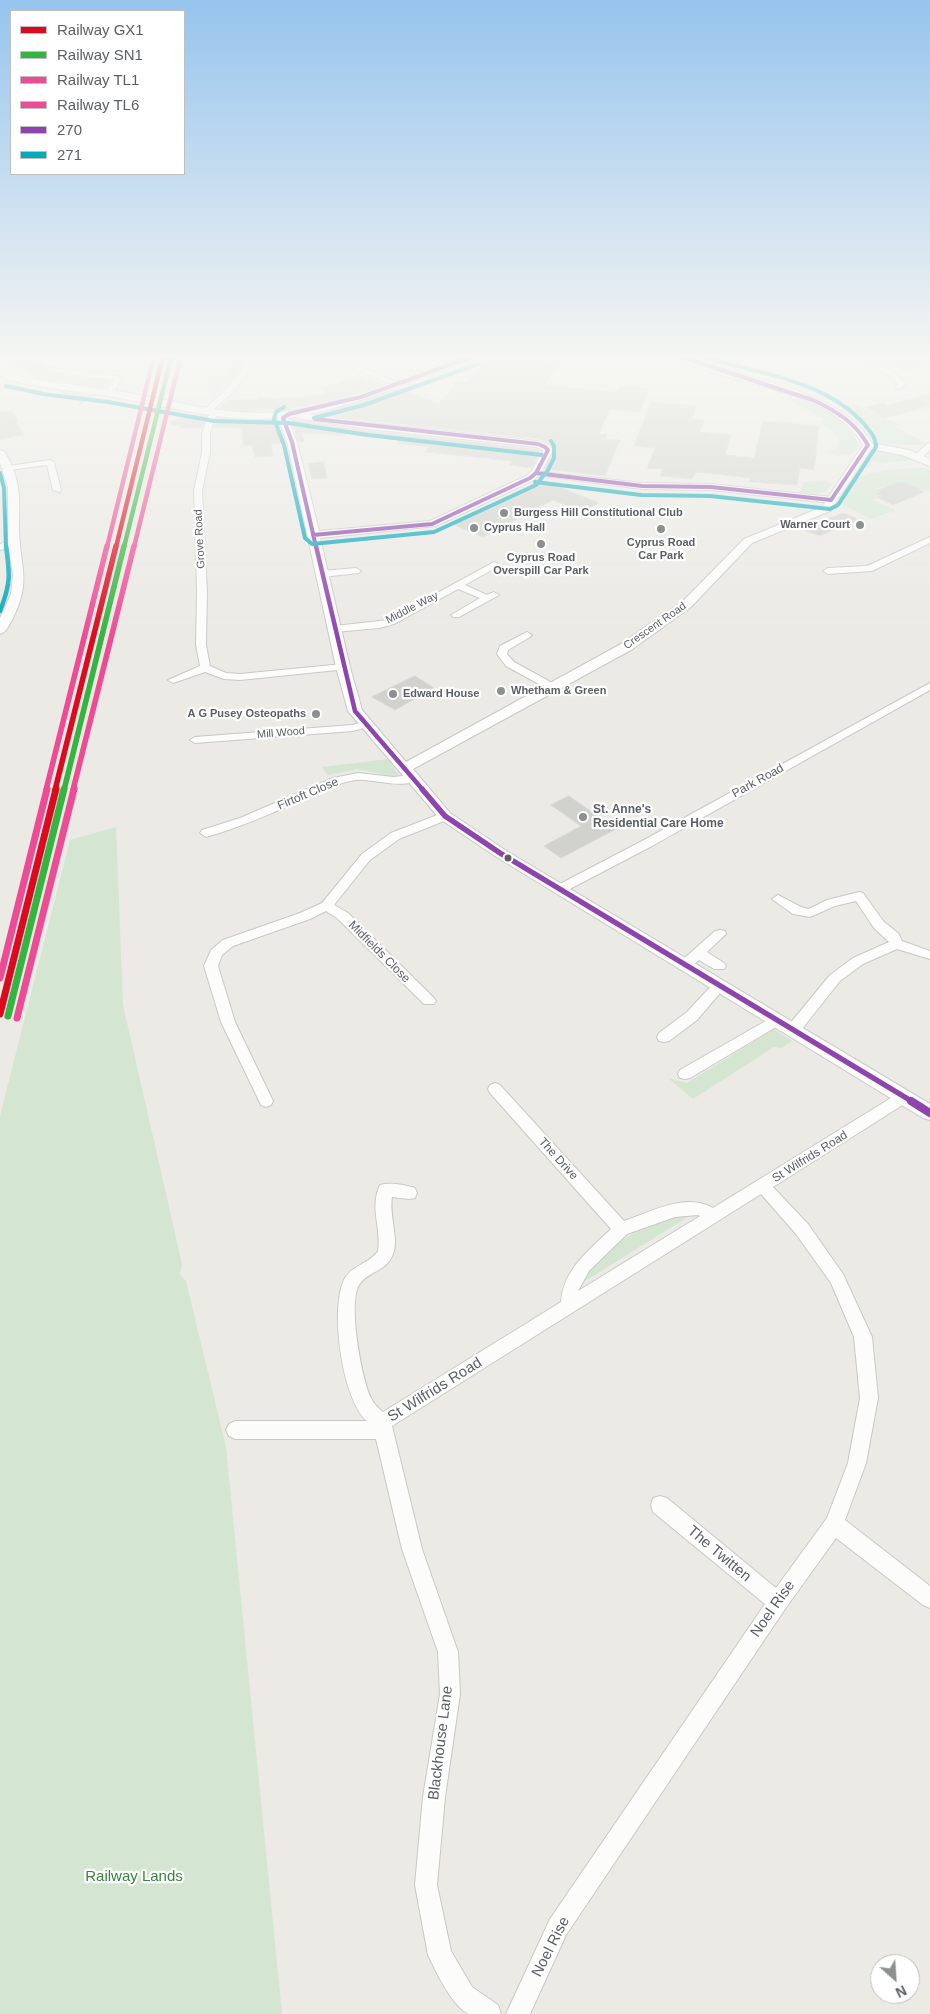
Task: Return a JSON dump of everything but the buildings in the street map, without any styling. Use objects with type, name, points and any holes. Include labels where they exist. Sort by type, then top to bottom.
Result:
[{"type":"street","name":"Grove Road","points":[[204,668],[201,645],[202,592],[198,491],[206,450]]},
{"type":"street","points":[[294,450],[336,629],[342,667],[355,711],[445,816],[560,889],[930,1112]]},
{"type":"street","points":[[313,535],[432,524],[530,478],[536,473],[548,450]]},
{"type":"street","name":"Crescent Road","points":[[409,773],[552,686],[626,647],[687,604],[748,541],[826,509],[865,450]]},
{"type":"street","points":[[896,450],[930,463]]},
{"type":"street","points":[[918,457],[926,450]]},
{"type":"street","points":[[0,630],[18,589],[19,567],[14,544],[15,487],[9,468],[1,455]]},
{"type":"street","points":[[9,468],[50,462],[53,466],[57,490]]},
{"type":"street","points":[[536,473],[642,486],[711,487],[831,500]]},
{"type":"street","points":[[828,571],[869,569],[930,540]]},
{"type":"street","points":[[0,547],[14,544]]},
{"type":"street","name":"Middle Way","points":[[336,629],[391,622],[494,565]]},
{"type":"street","points":[[322,574],[356,571]]},
{"type":"street","points":[[456,615],[490,597],[457,585]]},
{"type":"street","points":[[527,635],[504,648],[502,654],[510,664],[552,686]]},
{"type":"street","points":[[173,680],[204,668],[224,676],[240,677],[342,667]]},
{"type":"street","name":"Park Road","points":[[560,889],[648,843],[930,686]]},
{"type":"street","name":"Mill Wood","points":[[195,740],[353,728],[367,724]]},
{"type":"street","name":"Firtoft Close","points":[[206,833],[244,821],[337,780],[358,776],[393,780],[409,773]]},
{"type":"street","points":[[266,1100],[228,1022],[212,970],[212,960],[216,953],[228,943],[305,916],[326,906],[366,857],[395,836],[445,816]]},
{"type":"street","points":[[778,899],[798,911],[810,913],[831,903],[864,893],[879,925],[893,936],[897,944]]},
{"type":"street","name":"Midfields Close","points":[[326,906],[343,916],[429,1001]]},
{"type":"street","points":[[685,965],[720,934]]},
{"type":"street","points":[[793,1030],[834,978],[858,961],[897,944],[928,954]]},
{"type":"street","points":[[698,953],[719,966]]},
{"type":"street","points":[[664,1037],[692,1016],[719,986]]},
{"type":"street","points":[[684,1074],[776,1020]]},
{"type":"street","name":"The Drive","points":[[495,1089],[621,1229]]},
{"type":"street","name":"St Wilfrids Road","points":[[235,1430],[383,1426],[569,1306],[904,1097]]},
{"type":"street","name":"Noel Rise","points":[[518,2014],[558,1927],[778,1602],[834,1524],[857,1463],[869,1398],[863,1337],[837,1279],[802,1229],[763,1186]]},
{"type":"street","points":[[383,1426],[367,1410],[354,1379],[346,1315],[347,1294],[353,1279],[375,1265],[386,1252],[386,1231],[382,1216],[386,1190],[409,1192]]},
{"type":"street","points":[[569,1306],[570,1290],[583,1266],[621,1229],[675,1210],[700,1208],[714,1216]]},
{"type":"street","name":"Blackhouse Lane","points":[[383,1426],[412,1549],[448,1652],[450,1694],[434,1798],[426,1885],[440,1955],[464,1995],[489,2014]]},
{"type":"street","name":"The Twitten","points":[[660,1505],[778,1602]]},
{"type":"street","points":[[834,1524],[930,1598]]},
{"type":"green space","points":[[833,450],[857,450],[849,455],[827,451]]},
{"type":"green space","points":[[890,450],[917,460],[882,463],[874,461],[871,462],[872,466],[862,470],[871,452]]},
{"type":"green space","points":[[917,468],[930,469],[930,490],[919,490],[900,483],[888,488],[884,486],[876,489],[881,492],[877,493],[882,496],[872,500],[895,510],[871,519],[838,502],[845,488],[860,477],[879,472]]},
{"type":"green space","points":[[824,480],[832,484],[825,491],[814,494],[800,492],[803,482]]},
{"type":"green space","points":[[388,759],[399,776],[395,777],[358,769],[328,775],[322,767]]},
{"type":"green space","name":"Railway Lands","points":[[116,827],[123,1005],[182,1264],[180,1274],[186,1281],[226,1447],[282,2014],[0,2014],[0,1116],[70,840]]},
{"type":"green space","points":[[774,1029],[792,1041],[782,1048],[774,1047],[693,1099],[668,1078],[687,1083]]},
{"type":"green space","points":[[691,1215],[582,1283],[602,1256],[628,1236],[658,1223]]},
{"type":"rail line","name":"TL1","points":[[0,978],[131,450]]},
{"type":"rail line","name":"GX1","points":[[0,1014],[140,450]]},
{"type":"rail line","name":"SN1","points":[[8,1016],[148,450]]},
{"type":"rail line","name":"TL6","points":[[17,1018],[158,450]]},
{"type":"transit line","name":"271","points":[[285,450],[305,538],[312,544],[434,532],[536,485],[552,464],[555,450]]},
{"type":"transit line","name":"270","points":[[294,450],[343,667],[355,711],[445,816],[500,853],[930,1113]]},
{"type":"transit line","name":"271","points":[[508,450],[542,455]]},
{"type":"transit line","name":"270","points":[[313,535],[432,524],[530,478],[536,473],[548,450]]},
{"type":"transit line","name":"270","points":[[536,473],[642,486],[711,487],[831,500],[865,450]]},
{"type":"transit line","name":"271","points":[[535,482],[641,495],[710,496],[830,509],[838,505],[874,450]]},
{"type":"transit line","name":"271","points":[[0,473],[4,488],[5,542],[10,576],[8,591],[0,611]]},
{"type":"place","name":"Burgess Hill Constitutional Club","points":[[504,513]]},
{"type":"place","name":"Warner Court","points":[[860,525]]},
{"type":"place","name":"Cyprus Hall","points":[[474,528]]},
{"type":"place","name":"Cyprus Road Car Park","points":[[661,529]]},
{"type":"place","name":"Cyprus Road Overspill Car Park","points":[[541,544]]},
{"type":"place","name":"Whetham & Green","points":[[501,691]]},
{"type":"place","name":"Edward House","points":[[393,694]]},
{"type":"place","name":"A G Pusey Osteopaths","points":[[316,714]]},
{"type":"place","name":"St. Anne's Residential Care Home","points":[[583,817]]}]
